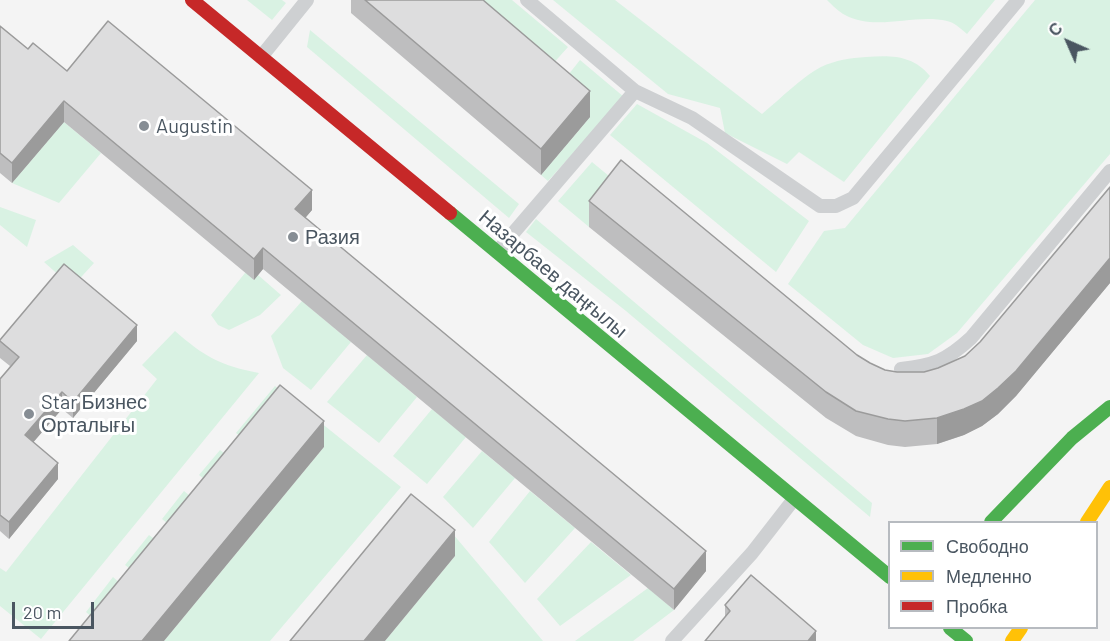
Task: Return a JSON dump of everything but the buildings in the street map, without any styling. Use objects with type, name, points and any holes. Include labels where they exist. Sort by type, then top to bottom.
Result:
[{"type":"main road","name":"Назарбаев даңғылы","points":[[192,0],[888,575]]},
{"type":"main road","points":[[992,521],[1072,438],[1110,407]]},
{"type":"main road","points":[[1088,521],[1110,487]]},
{"type":"main road","points":[[868,560],[888,559]]},
{"type":"main road","points":[[952,629],[966,641]]},
{"type":"lane","points":[[261,57],[308,0]]},
{"type":"lane","points":[[527,0],[635,91],[692,118],[820,206],[836,206],[853,198],[1017,0]]},
{"type":"lane","points":[[497,252],[635,91]]},
{"type":"lane","points":[[901,369],[930,366],[954,354],[978,330],[1110,171]]},
{"type":"lane","points":[[672,641],[752,553],[794,499]]},
{"type":"green space","points":[[247,0],[282,0],[286,3],[272,20]]},
{"type":"green space","points":[[453,0],[512,0],[568,47],[542,76]]},
{"type":"green space","points":[[553,0],[615,0],[762,114],[814,71],[843,60],[875,56],[901,58],[916,64],[930,76],[844,182],[799,152],[787,164],[725,133],[720,108],[668,94]]},
{"type":"green space","points":[[827,0],[995,0],[967,34],[952,23],[934,19],[883,22],[857,20],[843,14]]},
{"type":"green space","points":[[1035,0],[1110,0],[1110,154],[957,333],[928,354],[893,358],[863,345],[788,284],[824,231],[845,228]]},
{"type":"green space","points":[[310,30],[519,204],[509,218],[307,47]]},
{"type":"green space","points":[[580,60],[624,97],[548,181],[541,175],[590,117],[557,89]]},
{"type":"green space","points":[[637,104],[707,143],[809,221],[776,272],[610,135]]},
{"type":"green space","points":[[64,122],[101,153],[59,203],[12,183]]},
{"type":"green space","points":[[592,162],[621,186],[589,227],[558,201]]},
{"type":"green space","points":[[0,207],[36,220],[27,247],[0,225]]},
{"type":"green space","points":[[536,219],[872,503],[870,517],[626,311],[526,232]]},
{"type":"green space","points":[[73,245],[94,263],[72,287],[44,262]]},
{"type":"green space","points":[[245,273],[258,275],[281,295],[260,315],[229,330],[218,325],[211,315]]},
{"type":"green space","points":[[302,301],[351,342],[311,390],[283,368],[271,336]]},
{"type":"green space","points":[[175,331],[213,359],[233,367],[259,373],[41,639],[0,606],[0,568],[6,572],[157,379],[142,365]]},
{"type":"green space","points":[[367,355],[417,397],[379,443],[327,402]]},
{"type":"green space","points":[[275,386],[401,487],[270,641],[164,641],[324,447],[251,446],[236,433]]},
{"type":"green space","points":[[432,409],[466,437],[427,484],[393,456]]},
{"type":"green space","points":[[220,450],[237,463],[216,489],[199,475]]},
{"type":"green space","points":[[482,451],[515,478],[473,528],[443,497]]},
{"type":"green space","points":[[184,491],[202,506],[179,533],[162,519]]},
{"type":"green space","points":[[530,491],[575,528],[525,583],[489,542]]},
{"type":"green space","points":[[437,515],[543,641],[385,641],[455,556]]},
{"type":"green space","points":[[149,535],[167,548],[142,578],[125,565]]},
{"type":"green space","points":[[591,542],[631,575],[560,626],[537,599]]},
{"type":"green space","points":[[113,577],[130,592],[102,626],[86,612]]},
{"type":"green space","points":[[648,588],[674,610],[633,641],[575,641]]},
{"type":"traffic: fast","points":[[450,213],[888,575]]},
{"type":"traffic: fast","points":[[992,521],[1072,438],[1110,407]]},
{"type":"traffic: fast","points":[[951,629],[966,641]]},
{"type":"traffic: slow","points":[[1088,521],[1110,487]]},
{"type":"traffic: slow","points":[[1012,641],[1020,629]]},
{"type":"traffic: jam","points":[[192,0],[450,213]]},
{"type":"place","name":"Augustin","points":[[144,126]]},
{"type":"place","name":"Разия","points":[[293,237]]},
{"type":"place","name":"Star Бизнес Орталығы","points":[[29,414]]}]
